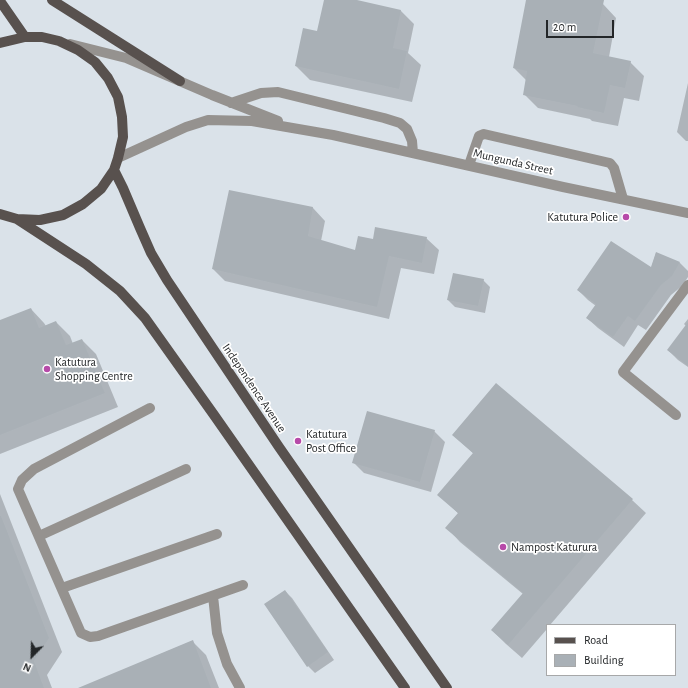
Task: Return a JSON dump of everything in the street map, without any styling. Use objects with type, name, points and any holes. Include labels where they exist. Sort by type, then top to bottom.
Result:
[{"type":"main road","points":[[52,0],[180,81]]},
{"type":"main road","points":[[0,1],[25,37]]},
{"type":"main road","points":[[0,43],[25,37],[42,37],[60,41],[78,50],[95,62],[108,78],[118,97],[122,117],[123,138],[114,170],[101,189],[83,204],[63,214],[40,220],[16,219],[0,214]]},
{"type":"main road","name":"Independence Avenue","points":[[114,170],[151,253],[167,280],[279,447],[447,688]]},
{"type":"main road","points":[[16,219],[86,264],[120,291],[145,318],[405,688]]},
{"type":"street","points":[[60,41],[126,58],[231,103],[297,128]]},
{"type":"street","points":[[231,103],[261,93],[278,92],[400,122],[407,129],[412,141],[414,153]]},
{"type":"street","points":[[118,158],[186,127],[208,120],[252,121],[297,128]]},
{"type":"street","name":"Mungunda Street","points":[[297,128],[688,213]]},
{"type":"street","points":[[469,165],[479,136],[484,134],[610,162],[614,168],[623,199]]},
{"type":"street","points":[[676,415],[623,372],[688,284]]},
{"type":"street","points":[[150,408],[34,469],[22,480],[18,489],[81,633],[90,636],[98,636],[243,585]]},
{"type":"street","points":[[39,536],[186,469]]},
{"type":"street","points":[[62,588],[217,534]]},
{"type":"street","points":[[213,596],[217,633],[227,664],[240,688]]},
{"type":"building","points":[[324,0],[357,0],[401,10],[393,48],[407,51],[399,89],[295,66],[303,28],[317,31]]},
{"type":"building","points":[[526,0],[604,0],[593,53],[631,61],[625,88],[610,85],[604,113],[523,95],[527,71],[513,68]]},
{"type":"building","points":[[229,190],[313,207],[308,236],[355,250],[358,236],[373,239],[375,227],[427,237],[422,263],[389,256],[377,307],[212,269]]},
{"type":"building","points":[[611,241],[651,267],[656,252],[680,262],[672,276],[661,285],[635,321],[628,316],[613,337],[586,318],[596,304],[577,290]]},
{"type":"building","points":[[453,273],[484,279],[478,306],[447,300]]},
{"type":"building","name":"Katutura Shopping Centre","points":[[31,308],[39,328],[56,321],[66,345],[82,339],[105,393],[0,435],[0,320]]},
{"type":"building","points":[[688,322],[688,366],[667,350]]},
{"type":"building","points":[[496,383],[633,499],[508,645],[491,630],[523,593],[445,528],[458,513],[437,495],[473,453],[452,435]]},
{"type":"building","points":[[367,411],[435,430],[420,482],[352,463]]},
{"type":"building","points":[[0,516],[49,638],[34,661],[44,688],[0,688]]},
{"type":"building","points":[[285,590],[328,652],[307,667],[264,604]]},
{"type":"building","points":[[193,640],[211,688],[78,688]]},
{"type":"place","name":"Katutura Police","points":[[626,217]]},
{"type":"place","name":"Katutura Shopping Centre","points":[[47,369]]},
{"type":"place","name":"Katutura Post Office","points":[[298,441]]},
{"type":"place","name":"Nampost Katurura","points":[[503,547]]}]
